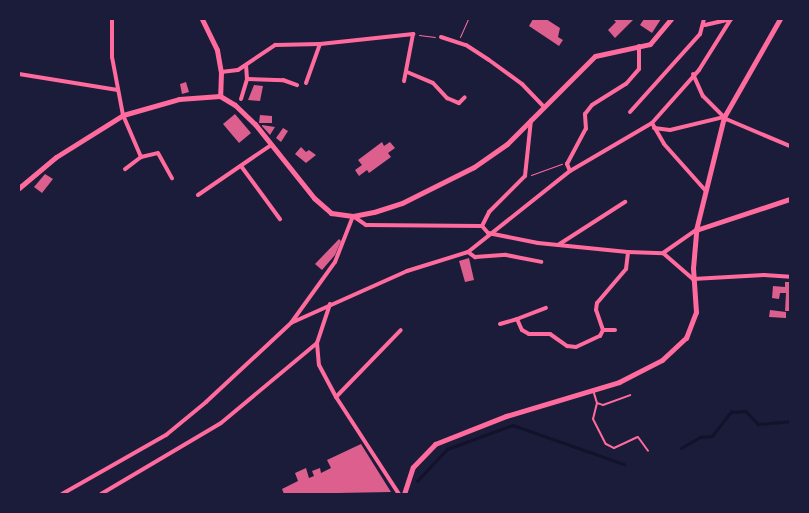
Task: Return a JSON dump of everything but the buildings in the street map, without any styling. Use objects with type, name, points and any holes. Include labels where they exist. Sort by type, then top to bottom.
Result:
[{"type":"street","points":[[112,19],[112,57],[123,115],[141,157]]},
{"type":"street","points":[[202,19],[217,50],[222,72],[220,96]]},
{"type":"street","points":[[19,188],[56,157],[123,115],[180,99],[220,96],[235,104],[314,198],[332,213],[353,216],[402,203],[474,167],[507,144],[595,56],[650,44],[671,19]]},
{"type":"street","points":[[704,19],[705,25]]},
{"type":"street","points":[[630,112],[705,25],[731,19]]},
{"type":"street","points":[[291,323],[407,271],[468,252],[488,233],[570,171],[652,123],[715,46],[731,19]]},
{"type":"street","points":[[404,494],[413,467],[435,444],[473,428],[619,382],[662,360],[686,338],[696,312],[693,280],[696,230],[704,190],[724,117],[780,19]]},
{"type":"street","points":[[222,72],[246,66],[275,45],[320,44],[413,34],[404,81]]},
{"type":"street","points":[[441,37],[466,45],[522,84],[544,107]]},
{"type":"street","points":[[306,83],[320,44]]},
{"type":"street","points":[[570,171],[567,164],[586,129],[585,114],[592,105],[626,84],[639,70],[639,46]]},
{"type":"street","points":[[241,99],[247,79],[246,66]]},
{"type":"street","points":[[407,72],[434,83],[448,98],[459,103],[464,96]]},
{"type":"street","points":[[19,74],[118,90]]},
{"type":"street","points":[[693,74],[704,96],[724,117],[790,146]]},
{"type":"street","points":[[247,79],[283,80],[298,85]]},
{"type":"street","points":[[654,128],[670,130],[724,117]]},
{"type":"street","points":[[482,226],[489,212],[525,176],[531,120]]},
{"type":"street","points":[[652,123],[704,190]]},
{"type":"street","points":[[198,195],[271,145]]},
{"type":"street","points":[[125,169],[141,157],[158,153],[172,178]]},
{"type":"street","points":[[241,166],[280,219]]},
{"type":"street","points":[[353,216],[366,225],[482,226],[488,233],[558,245],[628,252],[663,253],[696,230],[790,199]]},
{"type":"street","points":[[558,245],[625,202]]},
{"type":"street","points":[[62,494],[166,435],[206,402],[291,323],[335,262],[353,216]]},
{"type":"street","points":[[468,252],[475,257],[506,255],[541,262]]},
{"type":"street","points":[[516,319],[522,330],[529,334],[550,334],[567,346],[576,347],[600,336],[603,330],[596,310],[597,303],[626,269],[628,252]]},
{"type":"street","points":[[663,253],[693,280],[764,275],[790,277]]},
{"type":"street","points":[[330,304],[316,343],[319,365],[336,397],[399,494]]},
{"type":"street","points":[[500,324],[546,308]]},
{"type":"street","points":[[336,397],[401,330]]},
{"type":"street","points":[[603,330],[615,330]]},
{"type":"street","points":[[101,494],[221,423],[316,343]]},
{"type":"lane","points":[[593,390],[597,403],[593,419],[606,444],[614,448],[638,437],[648,451]]},
{"type":"lane","points":[[597,403],[603,405],[630,394]]},
{"type":"path","points":[[457,42],[468,19]]},
{"type":"path","points":[[413,34],[441,37]]},
{"type":"path","points":[[525,176],[567,164]]},
{"type":"waterway","points":[[681,448],[700,437],[712,436],[731,412],[746,411],[758,424],[790,421]]},
{"type":"waterway","points":[[417,481],[447,449],[513,425],[624,464]]}]
